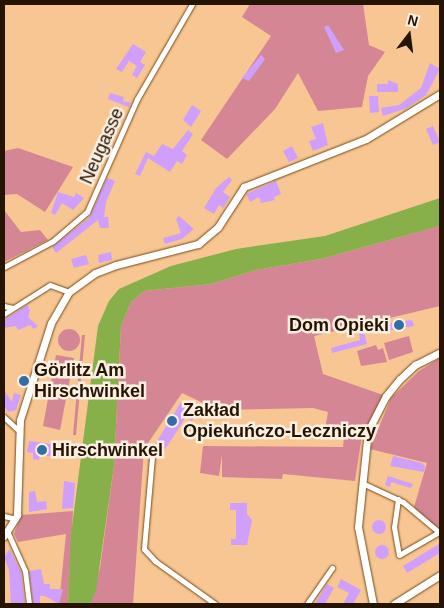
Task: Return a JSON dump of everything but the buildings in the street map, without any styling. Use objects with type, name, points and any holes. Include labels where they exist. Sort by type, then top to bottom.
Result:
[{"type":"street","name":"Neugasse","points":[[4,267],[53,242],[87,212],[137,99],[192,4]]},
{"type":"street","points":[[29,604],[25,571],[6,534],[16,519],[17,429],[51,323],[69,292],[95,273],[116,265],[198,244],[218,226],[244,187],[366,139],[440,94]]},
{"type":"street","points":[[4,314],[50,285],[69,292]]},
{"type":"street","points":[[4,306],[14,308]]},
{"type":"street","points":[[373,604],[359,545],[361,483],[368,431],[386,396],[415,365],[440,352]]},
{"type":"street","points":[[4,418],[17,429]]},
{"type":"street","points":[[152,457],[144,549],[155,562],[215,604]]},
{"type":"street","points":[[361,483],[398,499],[440,533],[399,555],[394,527],[398,499]]},
{"type":"street","points":[[4,516],[16,519]]},
{"type":"street","points":[[306,604],[332,568]]},
{"type":"street","points":[[394,604],[440,575]]},
{"type":"shaded area","points":[[250,4],[363,4],[369,45],[385,52],[368,76],[362,107],[318,111],[298,73],[275,109],[227,159],[201,140],[271,36],[242,17]]},
{"type":"shaded area","points":[[18,148],[73,167],[45,212],[17,194],[4,195],[4,151]]},
{"type":"shaded area","points":[[440,198],[440,226],[321,259],[256,270],[211,284],[144,291],[131,302],[121,326],[114,466],[96,591],[90,604],[68,604],[71,534],[98,326],[109,301],[119,289],[171,266],[236,249],[325,236]]},
{"type":"shaded area","points":[[4,210],[21,232],[40,230],[48,240],[4,262]]},
{"type":"shaded area","points":[[440,226],[440,306],[314,336],[323,374],[386,396],[362,435],[355,481],[283,474],[282,479],[222,477],[222,455],[219,476],[200,473],[203,446],[343,447],[344,436],[325,429],[328,412],[313,408],[218,410],[182,393],[144,449],[133,604],[90,604],[100,568],[114,466],[121,326],[131,302],[144,291],[211,284],[256,270],[321,259]]},
{"type":"shaded area","points":[[69,329],[77,332],[80,340],[77,348],[69,351],[61,348],[58,340],[61,332]]},
{"type":"shaded area","points":[[82,335],[85,335],[76,435],[73,435]]},
{"type":"shaded area","points":[[409,336],[413,352],[389,360],[384,343]]},
{"type":"shaded area","points":[[376,345],[378,350],[383,348],[387,362],[361,366],[357,351]]},
{"type":"shaded area","points":[[56,355],[74,358],[60,430],[43,426]]},
{"type":"shaded area","points":[[440,358],[440,531],[414,507],[427,463],[370,449],[391,398],[419,371]]},
{"type":"shaded area","points":[[73,511],[68,604],[59,604],[66,534],[18,542],[14,534],[21,515]]},
{"type":"place","name":"Dom Opieki","points":[[399,325]]},
{"type":"place","name":"Görlitz Am Hirschwinkel","points":[[24,381]]},
{"type":"place","name":"Zakład Opiekuńczo-Leczniczy","points":[[172,421]]},
{"type":"place","name":"Hirschwinkel","points":[[42,450]]}]
